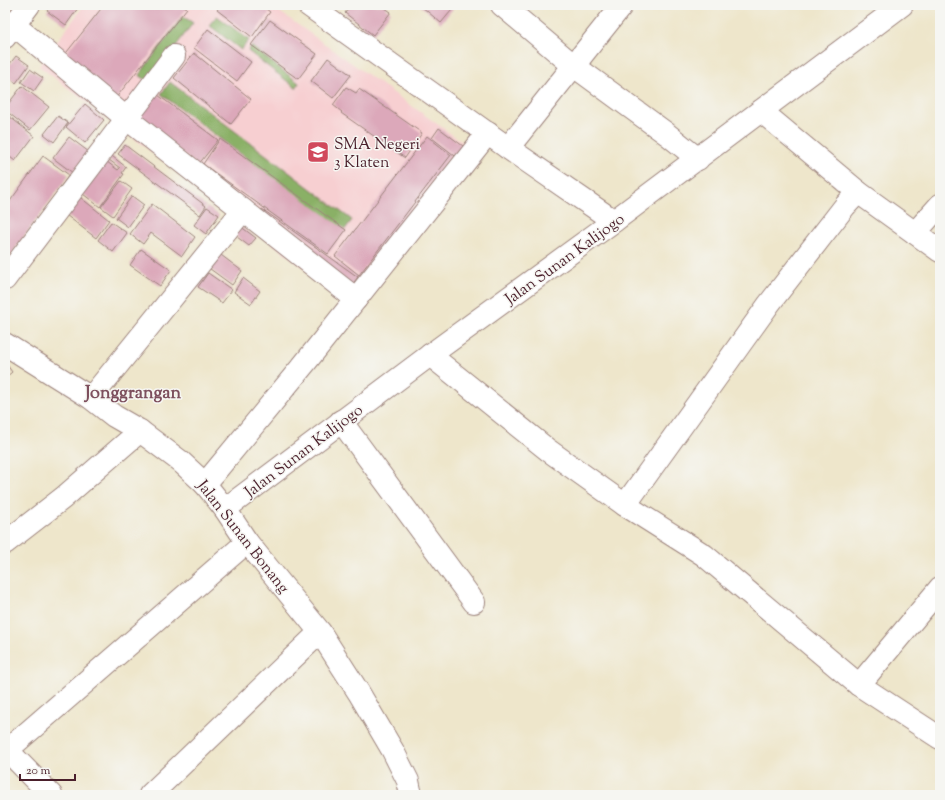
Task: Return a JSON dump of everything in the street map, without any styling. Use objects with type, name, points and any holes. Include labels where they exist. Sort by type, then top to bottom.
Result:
[{"type":"street","points":[[29,5],[9,31],[126,118],[356,299]]},
{"type":"street","points":[[308,5],[508,148],[614,221]]},
{"type":"street","points":[[502,5],[574,66],[667,134],[698,159]]},
{"type":"street","points":[[508,148],[622,5]]},
{"type":"street","name":"Jalan Sunan Kalijogo","points":[[225,509],[430,355],[698,159],[902,5]]},
{"type":"street","points":[[5,279],[174,56]]},
{"type":"street","points":[[761,111],[858,192],[940,251]]},
{"type":"street","points":[[205,484],[305,363],[488,133]]},
{"type":"street","points":[[625,505],[769,304],[845,206],[858,192]]},
{"type":"street","points":[[915,233],[940,205]]},
{"type":"street","points":[[91,398],[243,210]]},
{"type":"street","name":"Jalan Sunan Bonang","points":[[5,344],[91,398],[114,416],[140,432],[180,461],[205,484],[225,509],[247,542],[320,632],[359,693],[393,751],[408,781],[411,795]]},
{"type":"street","points":[[430,355],[548,450],[625,505],[704,555],[859,685],[940,738]]},
{"type":"street","points":[[341,421],[474,602]]},
{"type":"street","points":[[5,543],[63,498],[140,432]]},
{"type":"street","points":[[51,795],[6,750],[247,542]]},
{"type":"street","points":[[859,685],[940,588]]},
{"type":"street","points":[[150,795],[320,632]]},
{"type":"shaded area","name":"SMA Negeri 3 Klaten","points":[[84,5],[104,5],[63,57],[115,99],[186,9],[182,5],[221,5],[217,10],[252,36],[270,12],[261,5],[270,5],[471,148],[349,302],[39,66]],"holes":[[[270,20],[316,53],[298,79],[251,45]],[[328,58],[351,75],[333,98],[311,81]],[[346,87],[356,93],[359,89],[422,134],[405,158],[333,105]],[[154,92],[218,139],[199,165]],[[439,128],[467,149],[459,159],[432,138]],[[427,137],[359,275],[335,256]],[[220,139],[345,230],[328,254],[203,164]],[[261,209],[358,277],[350,287],[255,217]]]},
{"type":"green space","points":[[183,16],[193,23],[149,82],[139,75]]},
{"type":"green space","points":[[217,16],[249,40],[241,50],[209,25]]},
{"type":"green space","points":[[251,46],[299,83],[296,88],[248,51]]},
{"type":"green space","points":[[170,82],[352,220],[343,232],[161,94]]},
{"type":"building","points":[[51,5],[73,5],[78,8],[66,25],[47,11]]},
{"type":"building","points":[[104,5],[182,5],[187,8],[115,99],[63,57]]},
{"type":"building","points":[[221,5],[261,5],[270,12],[252,37],[217,10]]},
{"type":"building","points":[[351,5],[388,5],[385,8],[391,12],[373,35],[345,13]]},
{"type":"building","points":[[456,5],[441,23],[421,6]]},
{"type":"building","points":[[270,20],[317,54],[298,79],[251,45]]},
{"type":"building","points":[[208,29],[251,62],[237,81],[194,48]]},
{"type":"building","points":[[194,53],[251,99],[231,124],[174,78]]},
{"type":"building","points":[[16,56],[29,65],[16,83],[5,75],[5,70]]},
{"type":"building","points":[[328,58],[351,75],[333,98],[311,81]]},
{"type":"building","points":[[30,69],[43,78],[34,91],[21,82]]},
{"type":"building","points":[[22,86],[49,107],[30,130],[5,110]]},
{"type":"building","points":[[346,87],[356,93],[359,89],[422,133],[405,158],[341,113],[342,112],[333,105]]},
{"type":"building","points":[[154,92],[218,140],[198,165],[135,118]]},
{"type":"building","points":[[85,104],[104,120],[85,143],[66,127]]},
{"type":"building","points":[[5,113],[34,136],[15,161],[5,153]]},
{"type":"building","points":[[58,116],[68,123],[54,142],[44,134]]},
{"type":"building","points":[[439,128],[467,149],[459,159],[432,138]]},
{"type":"building","points":[[427,136],[451,155],[359,275],[335,256]]},
{"type":"building","points":[[69,137],[89,152],[73,173],[53,158]]},
{"type":"building","points":[[220,139],[346,230],[328,254],[203,164]]},
{"type":"building","points":[[125,145],[206,206],[200,215],[118,154]]},
{"type":"building","points":[[108,153],[126,167],[122,173],[124,174],[100,207],[79,191],[103,159],[118,170],[120,168],[105,157]]},
{"type":"building","points":[[43,156],[69,175],[5,263],[5,208]]},
{"type":"building","points":[[121,181],[132,189],[113,216],[101,207]]},
{"type":"building","points":[[76,194],[109,220],[96,238],[62,212]]},
{"type":"building","points":[[132,196],[144,205],[128,227],[116,218]]},
{"type":"building","points":[[152,204],[195,237],[182,256],[151,233],[143,244],[130,234]]},
{"type":"building","points":[[207,207],[219,215],[206,234],[194,225]]},
{"type":"building","points":[[262,209],[358,277],[350,287],[255,217]]},
{"type":"building","points":[[111,222],[127,233],[113,252],[98,240]]},
{"type":"building","points":[[240,226],[256,238],[249,246],[233,234]]},
{"type":"building","points":[[141,249],[171,270],[160,286],[130,265]]},
{"type":"building","points":[[217,252],[242,271],[232,285],[206,266]]},
{"type":"building","points":[[208,273],[232,290],[222,303],[198,287]]},
{"type":"building","points":[[243,278],[260,291],[251,304],[234,292]]},
{"type":"building","points":[[5,362],[12,372],[5,378]]},
{"type":"place","name":"SMA Negeri 3 Klaten","points":[[318,152]]},
{"type":"district","name":"Jonggrangan","points":[[133,392]]}]
